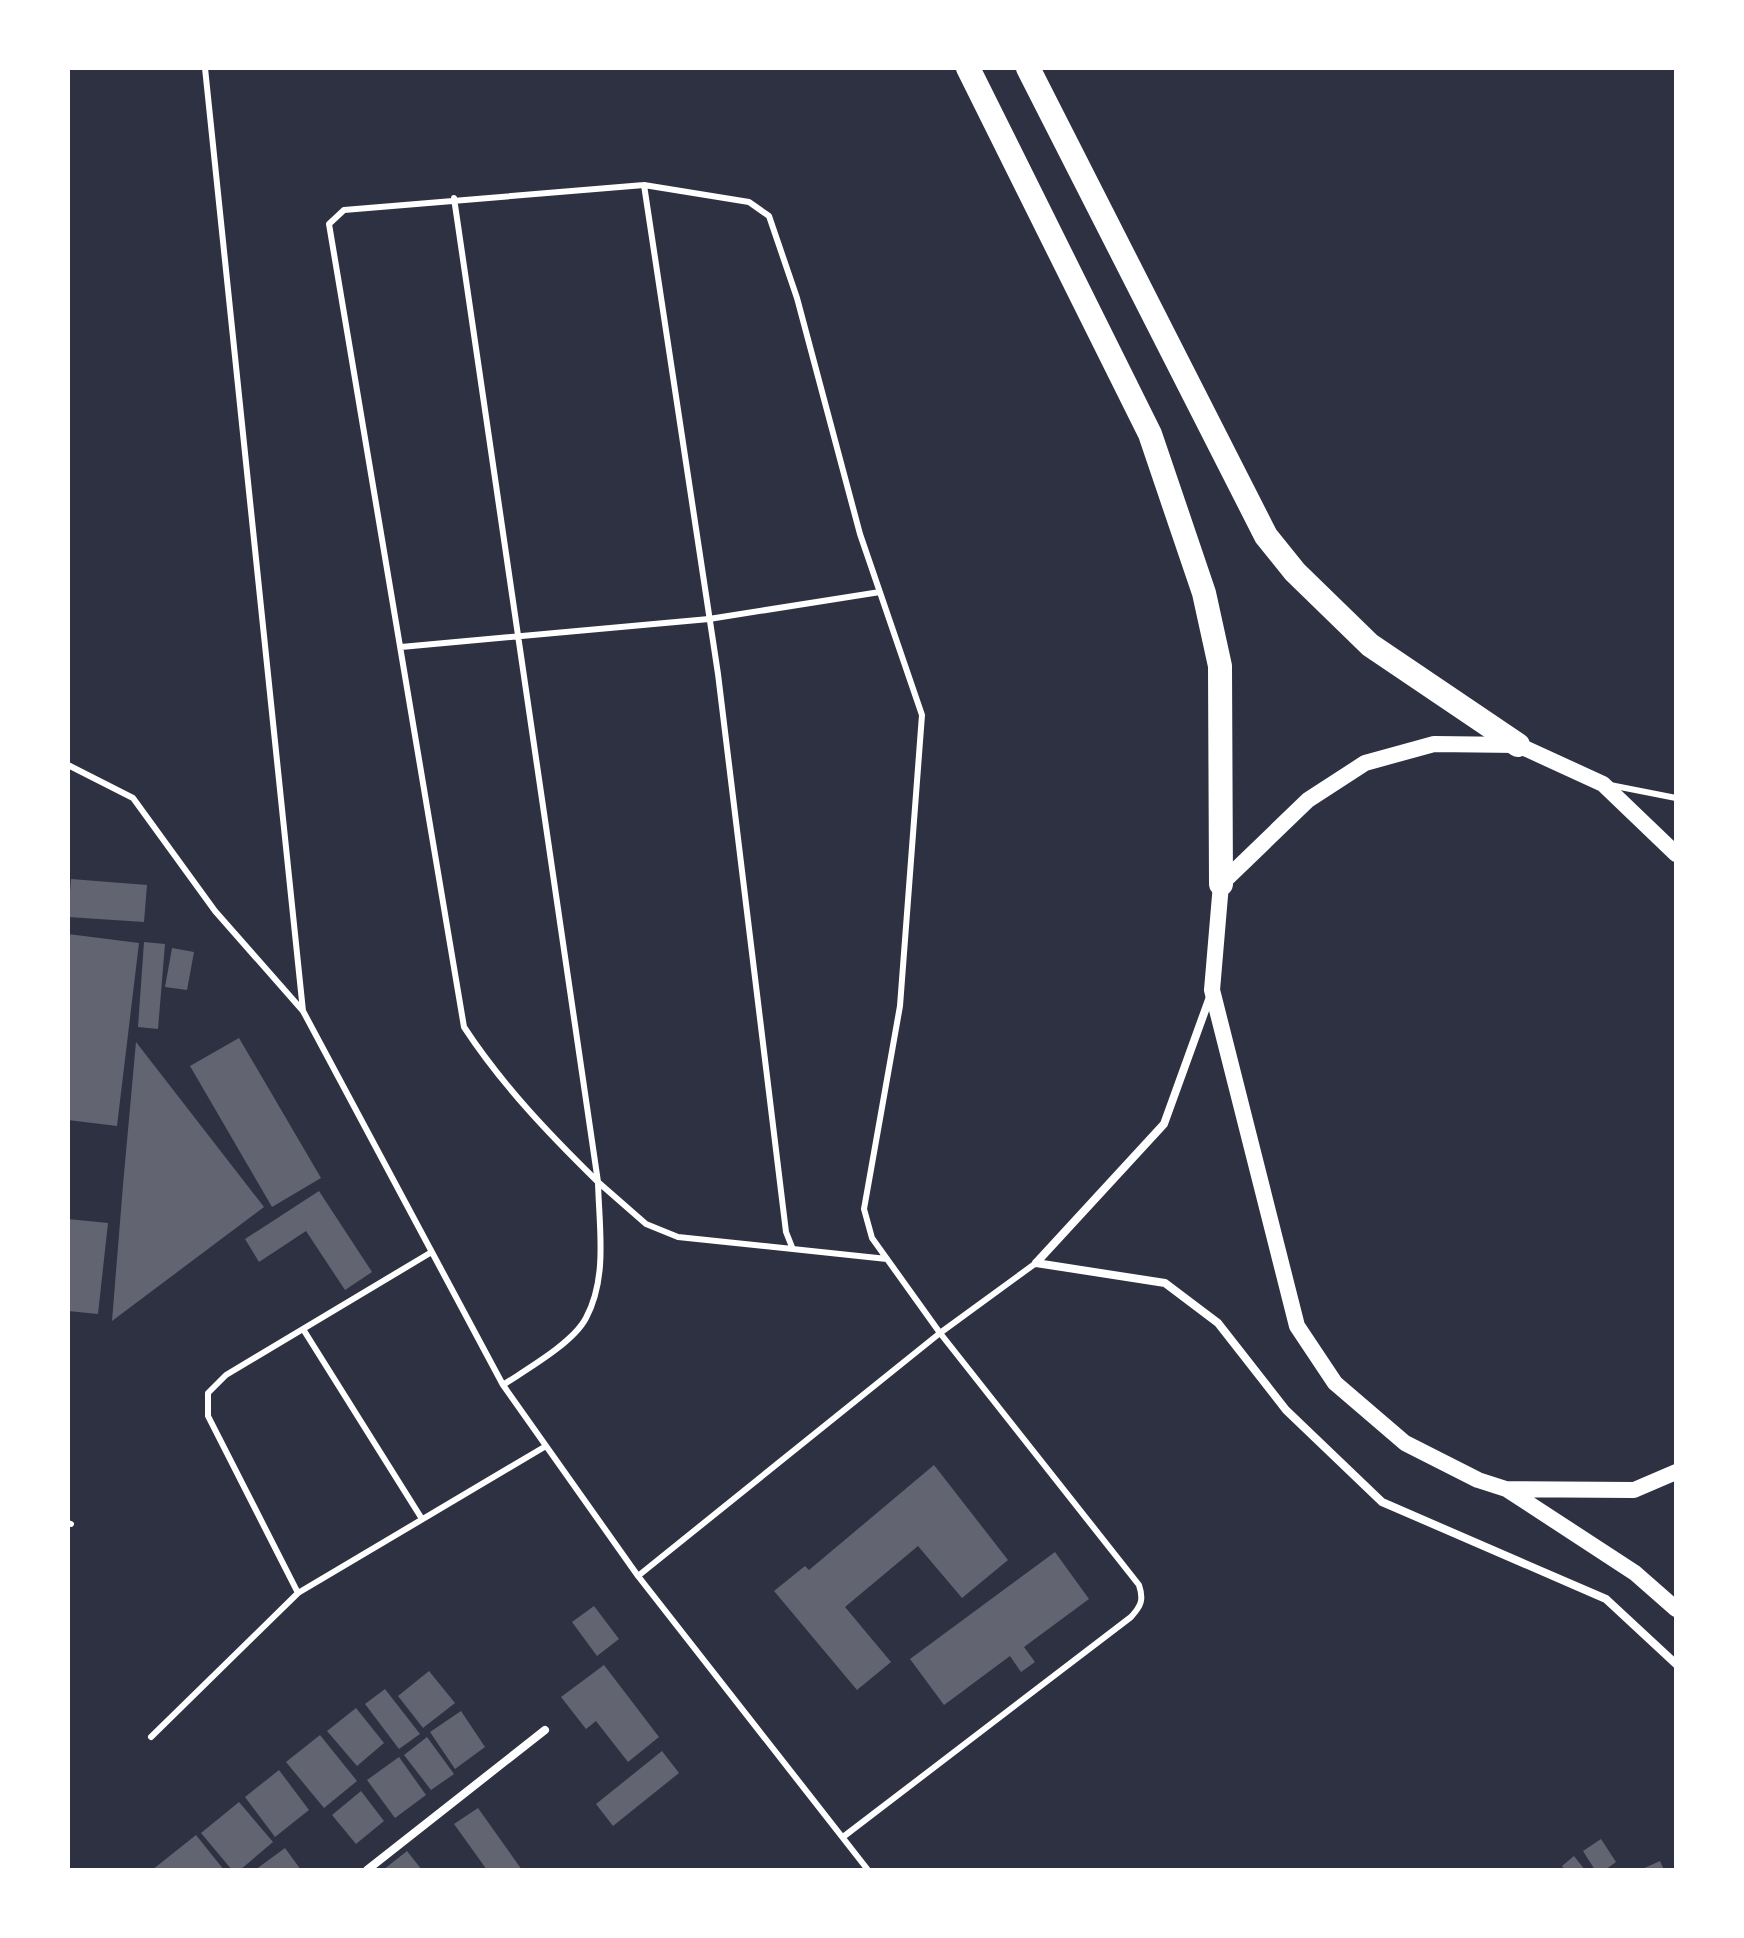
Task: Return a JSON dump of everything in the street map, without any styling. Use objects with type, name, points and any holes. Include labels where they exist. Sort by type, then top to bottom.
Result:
[{"type":"highway","points":[[968,68],[1150,434],[1204,593],[1220,666],[1221,884]]},
{"type":"highway","points":[[1028,68],[1266,536],[1295,572],[1370,645],[1518,745]]},
{"type":"main road","points":[[1676,854],[1603,784],[1518,745],[1434,744],[1365,763],[1308,800],[1221,884],[1212,990],[1297,1326],[1335,1383],[1405,1443],[1478,1480],[1506,1489],[1635,1573],[1676,1609]]},
{"type":"main road","points":[[1506,1489],[1634,1490],[1676,1472]]},
{"type":"street","points":[[1036,1263],[1164,1124],[1212,990]]},
{"type":"street","points":[[1036,1263],[1165,1283],[1218,1323],[1286,1410],[1382,1502],[1606,1599],[1676,1664]]},
{"type":"street","points":[[367,1870],[545,1730]]},
{"type":"lane","points":[[205,68],[303,1011]]},
{"type":"lane","points":[[644,185],[709,619],[786,1232],[792,1247]]},
{"type":"lane","points":[[843,1837],[1131,1617],[1140,1607],[1143,1596],[1139,1585],[940,1333],[872,1238],[864,1209],[900,1006],[922,715],[860,534],[797,298],[769,216],[749,202],[644,185],[454,198],[344,210],[329,224],[464,1027],[486,1061],[554,1140],[646,1224],[678,1237],[887,1259]]},
{"type":"lane","points":[[454,198],[598,1182],[600,1280],[585,1320],[549,1354],[503,1385]]},
{"type":"lane","points":[[401,647],[709,619],[880,592]]},
{"type":"lane","points":[[68,765],[133,798],[215,911],[303,1011],[503,1385],[638,1576],[866,1867],[857,1870]]},
{"type":"lane","points":[[1603,784],[1676,798]]},
{"type":"lane","points":[[298,1593],[208,1416],[208,1393],[226,1375],[430,1253]]},
{"type":"lane","points":[[638,1576],[940,1333],[1036,1263]]},
{"type":"lane","points":[[303,1329],[422,1519]]},
{"type":"lane","points":[[151,1737],[298,1593],[546,1446]]},
{"type":"building","points":[[71,879],[147,885],[144,922],[68,917]]},
{"type":"building","points":[[68,934],[139,943],[117,1126],[68,1120]]},
{"type":"building","points":[[144,942],[165,944],[158,1029],[138,1027]]},
{"type":"building","points":[[172,948],[194,952],[187,990],[165,987]]},
{"type":"building","points":[[239,1038],[321,1178],[272,1207],[190,1066]]},
{"type":"building","points":[[136,1042],[264,1207],[112,1321],[123,1185]]},
{"type":"building","points":[[319,1191],[372,1272],[345,1290],[306,1231],[259,1262],[245,1239]]},
{"type":"building","points":[[68,1219],[108,1223],[98,1314],[68,1311]]},
{"type":"building","points":[[934,1465],[1008,1560],[962,1598],[918,1546],[845,1607],[891,1662],[857,1690],[774,1591],[805,1566],[809,1570]]},
{"type":"building","points":[[1055,1552],[1089,1599],[1024,1647],[1035,1662],[1021,1672],[1010,1656],[944,1705],[910,1659]]},
{"type":"building","points":[[594,1606],[619,1639],[597,1656],[572,1622]]},
{"type":"building","points":[[604,1665],[659,1737],[628,1762],[596,1721],[586,1729],[561,1697]]},
{"type":"building","points":[[429,1671],[455,1703],[423,1728],[398,1696]]},
{"type":"building","points":[[385,1689],[420,1734],[399,1749],[365,1704]]},
{"type":"building","points":[[356,1708],[384,1743],[357,1766],[327,1731]]},
{"type":"building","points":[[461,1711],[485,1747],[455,1769],[430,1732]]},
{"type":"building","points":[[320,1735],[357,1781],[324,1808],[286,1762]]},
{"type":"building","points":[[427,1737],[454,1774],[431,1790],[404,1755]]},
{"type":"building","points":[[662,1751],[679,1773],[613,1826],[596,1804]]},
{"type":"building","points":[[399,1757],[426,1795],[395,1818],[367,1780]]},
{"type":"building","points":[[279,1770],[309,1810],[275,1837],[245,1797]]},
{"type":"building","points":[[361,1791],[384,1821],[356,1844],[332,1815]]},
{"type":"building","points":[[239,1802],[273,1842],[240,1870],[232,1870],[201,1833]]},
{"type":"building","points":[[478,1808],[522,1870],[487,1870],[454,1824]]},
{"type":"building","points":[[196,1835],[224,1870],[152,1870]]},
{"type":"building","points":[[1601,1839],[1616,1862],[1605,1870],[1595,1870],[1583,1851]]},
{"type":"building","points":[[285,1848],[301,1870],[255,1870]]},
{"type":"building","points":[[407,1851],[422,1870],[383,1870]]},
{"type":"building","points":[[1574,1856],[1585,1870],[1565,1870],[1562,1866]]},
{"type":"building","points":[[1660,1861],[1664,1870],[1640,1870]]}]
